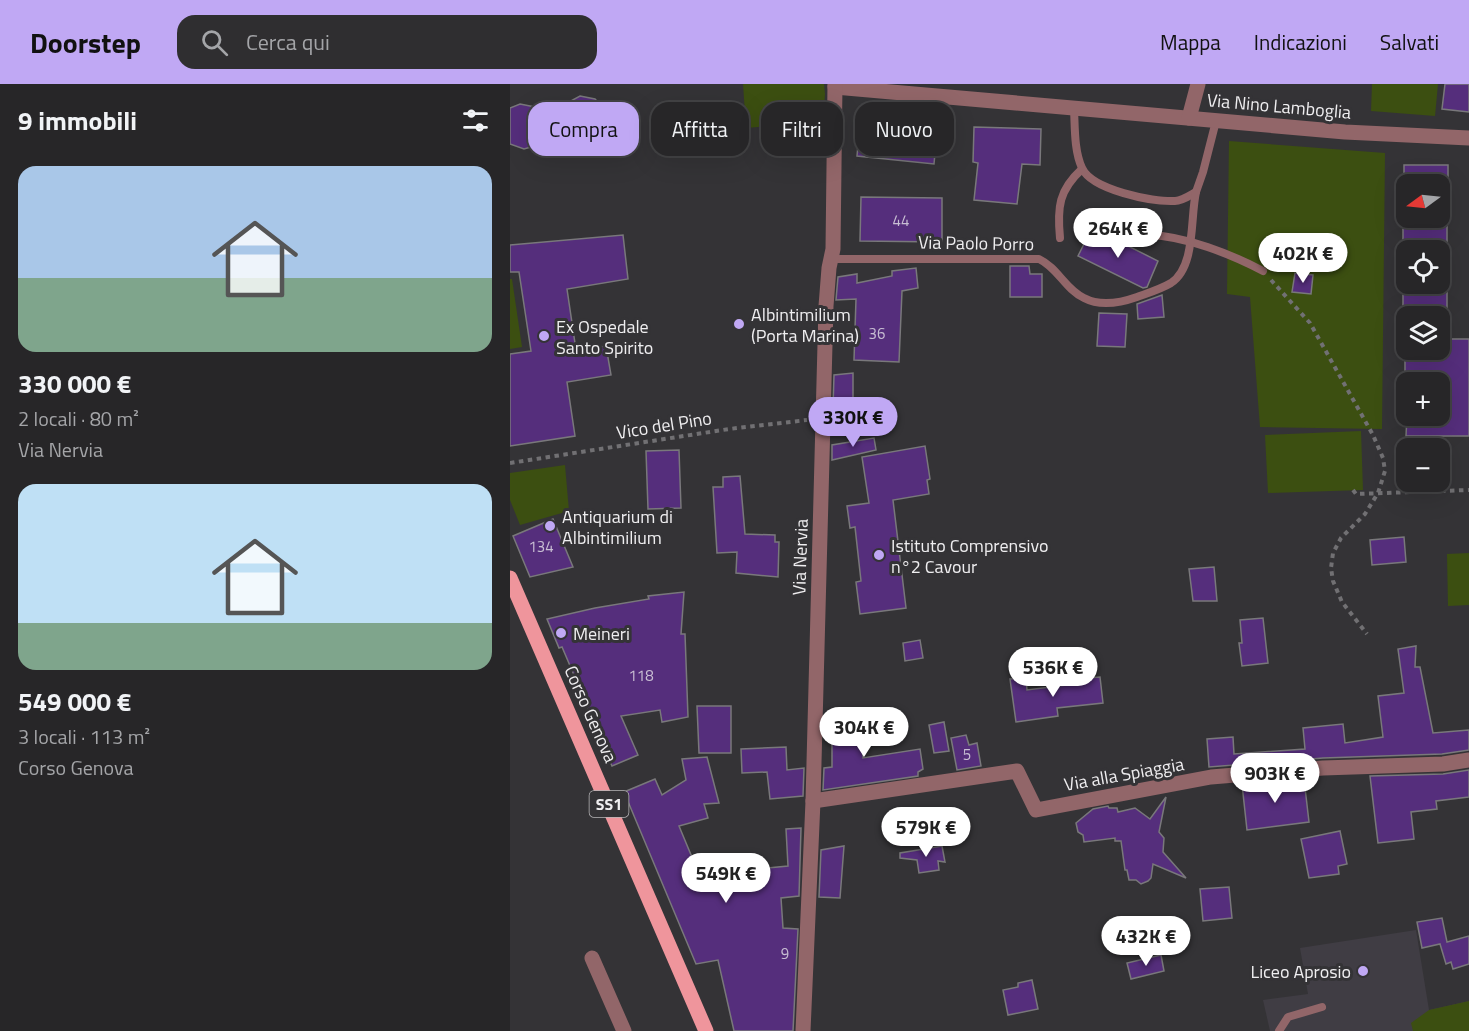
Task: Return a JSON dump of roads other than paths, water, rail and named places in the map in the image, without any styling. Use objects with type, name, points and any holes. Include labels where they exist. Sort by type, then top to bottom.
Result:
[{"type":"main road","name":"Corso Genova","points":[[510,578],[706,1031]]},
{"type":"street","points":[[1189,118],[1198,84]]},
{"type":"street","name":"Via Nino Lamboglia","points":[[835,85],[1074,109],[1345,132],[1469,138]]},
{"type":"street","name":"Via Nervia","points":[[804,1031],[813,801],[826,306],[833,249],[835,85]]},
{"type":"street","name":"Via alla Spiaggia","points":[[813,801],[1017,771],[1036,810],[1211,777],[1323,768],[1443,764],[1469,760]]},
{"type":"street","points":[[592,958],[624,1031]]},
{"type":"lane","points":[[1074,109],[1077,151],[1082,169],[1092,180],[1104,187],[1149,199],[1181,200],[1196,192]]},
{"type":"lane","points":[[1190,242],[1193,204],[1216,121]]},
{"type":"lane","points":[[1060,238],[1058,220],[1061,196],[1069,181],[1082,169]]},
{"type":"lane","points":[[1149,235],[1167,236],[1235,256],[1263,271]]},
{"type":"lane","name":"Via Paolo Porro","points":[[831,259],[1040,259],[1048,263],[1068,287],[1083,298],[1103,303],[1126,301],[1173,282],[1184,267],[1190,242]]},
{"type":"lane","points":[[1279,1031],[1288,1017],[1322,1007]]},
{"type":"place","name":"Albintimilium (Porta Marina)","points":[[739,324]]},
{"type":"place","name":"Ex Ospedale Santo Spirito","points":[[544,336]]},
{"type":"place","name":"Antiquarium di Albintimilium","points":[[550,526]]},
{"type":"place","name":"Istituto Comprensivo n°2 Cavour","points":[[879,555]]},
{"type":"place","name":"Meineri","points":[[561,633]]},
{"type":"place","name":"Liceo Aprosio","points":[[1363,971]]}]
